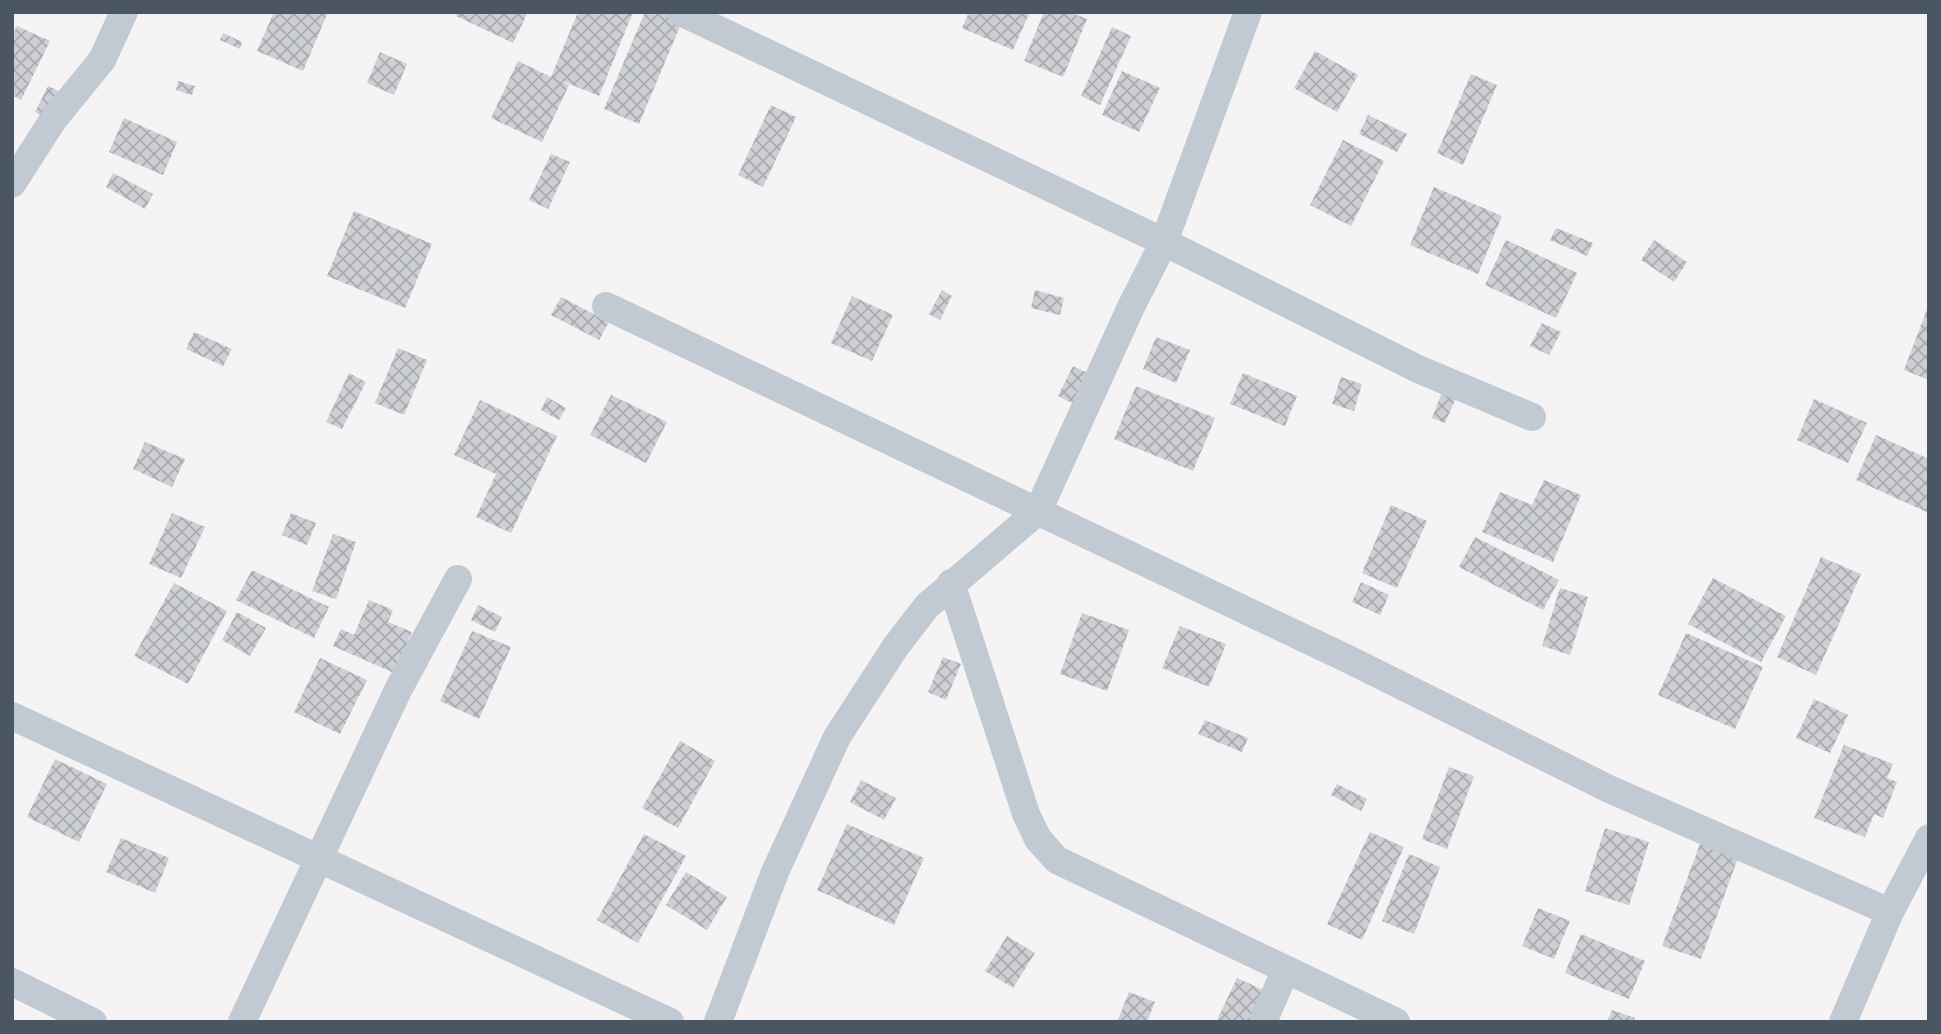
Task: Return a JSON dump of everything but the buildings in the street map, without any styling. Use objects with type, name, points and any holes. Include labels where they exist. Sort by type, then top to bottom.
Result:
[{"type":"street","points":[[12,184],[53,120],[102,60],[124,12]]},
{"type":"street","points":[[681,12],[1164,242],[1418,369],[1532,417]]},
{"type":"street","points":[[718,1022],[775,872],[837,737],[896,646],[927,606],[1038,511],[1126,318],[1164,242],[1248,12]]},
{"type":"street","points":[[606,306],[1038,511],[1609,789],[1890,912]]},
{"type":"street","points":[[242,1022],[398,690],[458,579]]},
{"type":"street","points":[[951,583],[1026,814],[1038,839],[1057,860],[1396,1022]]},
{"type":"street","points":[[12,716],[670,1022]]},
{"type":"street","points":[[1843,1022],[1890,912],[1929,838]]},
{"type":"street","points":[[1263,1022],[1286,971]]},
{"type":"street","points":[[12,982],[93,1022]]}]
